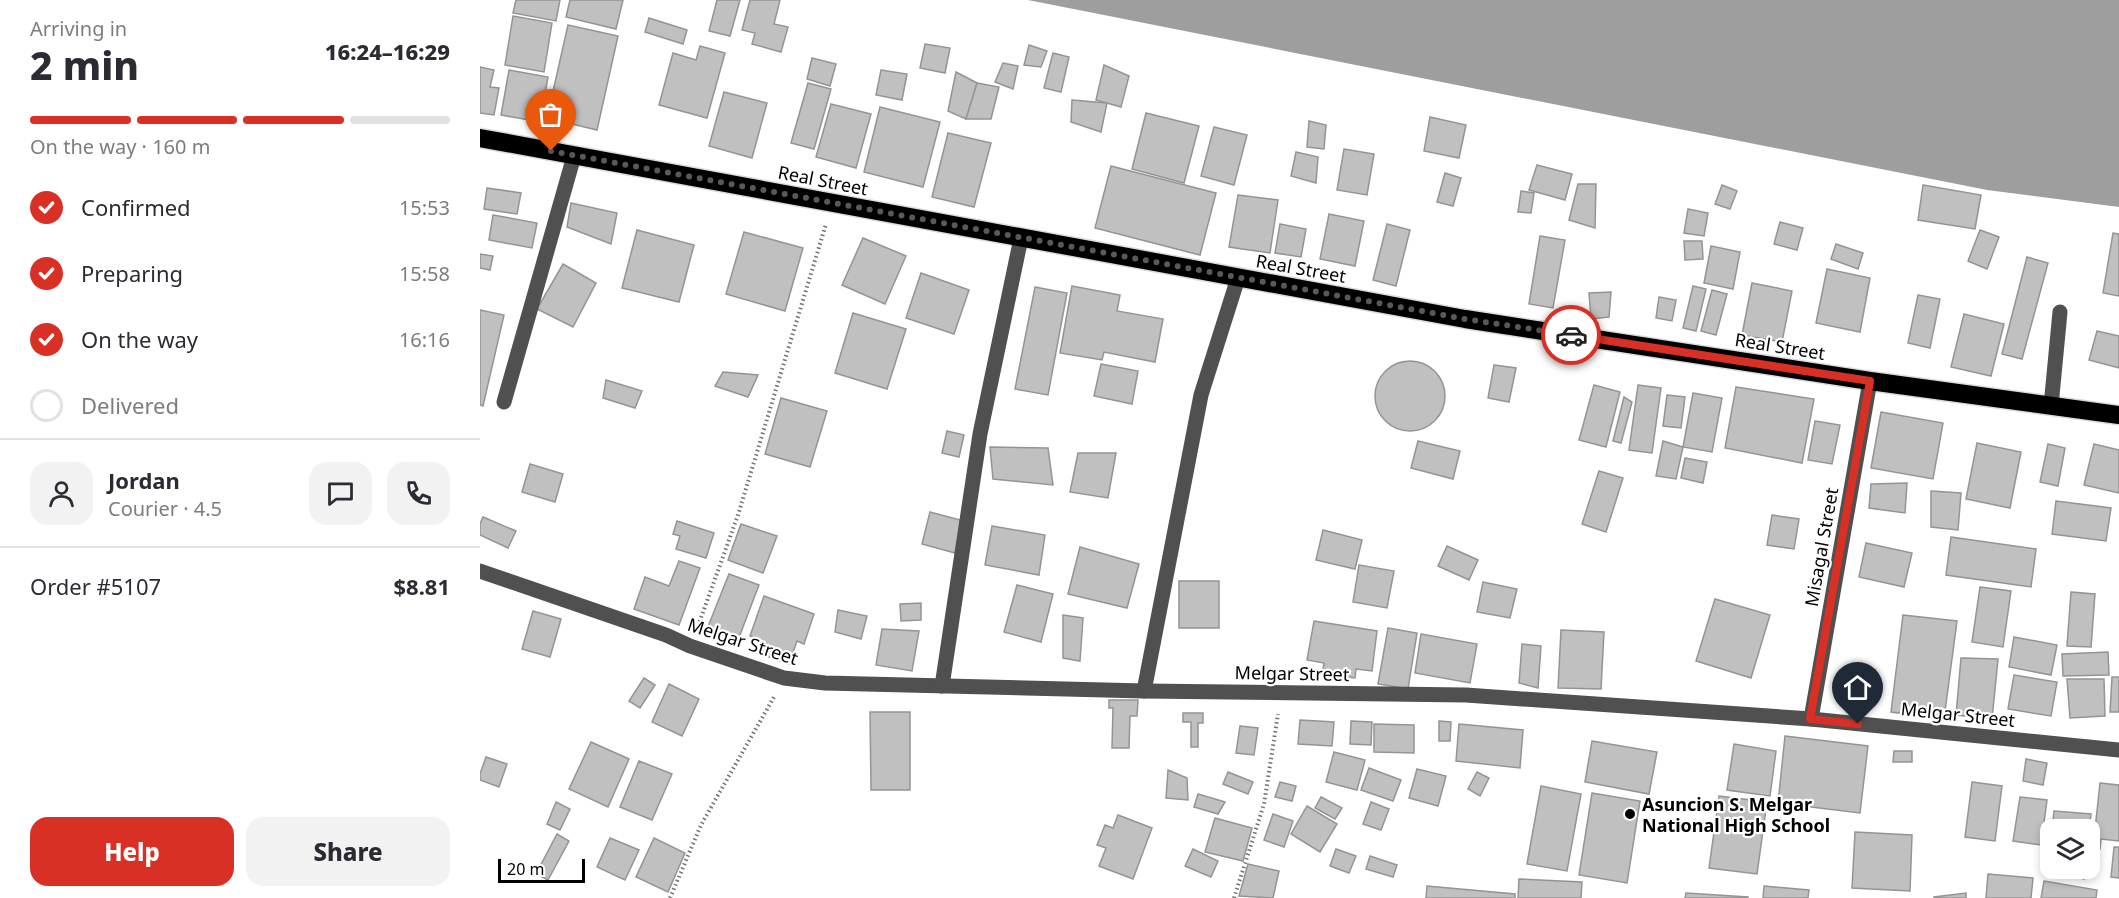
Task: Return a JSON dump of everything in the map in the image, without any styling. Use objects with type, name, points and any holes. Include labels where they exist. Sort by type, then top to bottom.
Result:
[{"type":"highway","name":"Real Street","points":[[480,138],[1465,319],[1870,381],[2119,415]]},
{"type":"street","points":[[504,402],[574,156]]},
{"type":"street","points":[[942,686],[980,434],[1021,238]]},
{"type":"street","points":[[1143,691],[1201,395],[1238,278]]},
{"type":"street","points":[[2051,406],[2060,312]]},
{"type":"street","name":"Misagal Street","points":[[1810,719],[1870,381]]},
{"type":"street","name":"Melgar Street","points":[[480,571],[784,678],[825,683],[1143,691],[1466,695],[1810,719],[2119,750]]},
{"type":"path","points":[[690,646],[738,515],[832,203]]},
{"type":"path","points":[[670,898],[701,825],[784,678]]},
{"type":"path","points":[[1234,898],[1264,804],[1282,692]]},
{"type":"shaded area","points":[[1028,0],[2119,0],[2119,207],[1987,190]]},
{"type":"building","points":[[516,0],[560,0],[556,21],[513,13]]},
{"type":"building","points":[[570,0],[623,0],[616,29],[566,17]]},
{"type":"building","points":[[717,0],[740,0],[730,36],[709,31]]},
{"type":"building","points":[[750,0],[780,0],[774,24],[788,27],[781,52],[752,44],[755,33],[742,30]]},
{"type":"building","points":[[513,16],[552,23],[544,72],[505,65]]},
{"type":"building","points":[[649,18],[687,30],[683,44],[645,32]]},
{"type":"building","points":[[568,25],[618,36],[597,130],[547,118]]},
{"type":"building","points":[[925,44],[950,48],[945,73],[920,68]]},
{"type":"building","points":[[1029,45],[1047,51],[1041,67],[1024,65]]},
{"type":"building","points":[[700,46],[725,53],[707,118],[659,105],[673,53],[696,60]]},
{"type":"building","points":[[1053,53],[1069,57],[1061,92],[1044,88]]},
{"type":"building","points":[[812,58],[836,64],[830,86],[807,79]]},
{"type":"building","points":[[1003,63],[1018,66],[1013,89],[995,82]]},
{"type":"building","points":[[1104,65],[1129,76],[1121,107],[1096,100]]},
{"type":"building","points":[[480,67],[494,70],[490,87],[499,88],[494,115],[480,113]]},
{"type":"building","points":[[509,70],[548,77],[540,122],[501,115]]},
{"type":"building","points":[[881,70],[907,74],[902,100],[876,95]]},
{"type":"building","points":[[956,72],[977,83],[966,119],[948,111]]},
{"type":"building","points":[[808,83],[831,89],[814,149],[791,143]]},
{"type":"building","points":[[977,83],[999,87],[991,119],[966,119]]},
{"type":"building","points":[[724,92],[767,103],[752,158],[709,146]]},
{"type":"building","points":[[1072,100],[1107,103],[1101,132],[1071,122]]},
{"type":"building","points":[[831,104],[871,114],[856,168],[816,157]]},
{"type":"building","points":[[880,107],[940,122],[923,187],[864,172]]},
{"type":"building","points":[[1146,113],[1199,126],[1184,183],[1132,169]]},
{"type":"building","points":[[1430,117],[1466,125],[1459,158],[1424,151]]},
{"type":"building","points":[[1309,121],[1326,125],[1324,149],[1307,147]]},
{"type":"building","points":[[1214,127],[1247,135],[1234,185],[1201,176]]},
{"type":"building","points":[[948,133],[991,143],[974,207],[932,197]]},
{"type":"building","points":[[1344,149],[1374,154],[1367,195],[1337,190]]},
{"type":"building","points":[[1296,152],[1318,157],[1316,183],[1291,176]]},
{"type":"building","points":[[1537,165],[1572,174],[1565,200],[1529,190]]},
{"type":"building","points":[[1111,166],[1216,193],[1200,255],[1095,228]]},
{"type":"building","points":[[1445,173],[1461,178],[1453,206],[1437,202]]},
{"type":"building","points":[[1578,184],[1596,184],[1595,228],[1569,220]]},
{"type":"building","points":[[1722,185],[1737,191],[1730,209],[1715,204]]},
{"type":"building","points":[[1923,185],[1981,195],[1975,229],[1918,220]]},
{"type":"building","points":[[487,188],[521,193],[517,214],[484,209]]},
{"type":"building","points":[[1521,191],[1534,193],[1531,213],[1518,212]]},
{"type":"building","points":[[1238,195],[1278,200],[1270,253],[1229,247]]},
{"type":"building","points":[[571,203],[617,213],[611,244],[567,227]]},
{"type":"building","points":[[1688,209],[1708,213],[1704,236],[1684,233]]},
{"type":"building","points":[[1329,214],[1364,221],[1355,266],[1320,259]]},
{"type":"building","points":[[493,215],[537,223],[532,248],[489,240]]},
{"type":"building","points":[[1780,222],[1803,228],[1797,250],[1774,244]]},
{"type":"building","points":[[1280,224],[1306,229],[1301,257],[1275,253]]},
{"type":"building","points":[[1387,224],[1410,230],[1396,286],[1373,280]]},
{"type":"building","points":[[637,230],[694,245],[679,302],[622,288]]},
{"type":"building","points":[[1980,230],[1999,237],[1987,269],[1968,261]]},
{"type":"building","points":[[744,232],[803,248],[785,311],[726,294]]},
{"type":"building","points":[[2113,233],[2119,234],[2119,296],[2103,293]]},
{"type":"building","points":[[1540,236],[1565,240],[1553,308],[1529,304]]},
{"type":"building","points":[[863,238],[906,256],[885,304],[842,285]]},
{"type":"building","points":[[1684,241],[1702,241],[1703,259],[1685,260]]},
{"type":"building","points":[[1836,244],[1863,253],[1858,269],[1831,259]]},
{"type":"building","points":[[1711,246],[1740,252],[1733,289],[1704,283]]},
{"type":"building","points":[[480,254],[493,256],[490,270],[480,268]]},
{"type":"building","points":[[2027,257],[2048,263],[2022,359],[2002,354]]},
{"type":"building","points":[[563,264],[596,283],[573,327],[537,309]]},
{"type":"building","points":[[1827,269],[1870,278],[1860,332],[1816,323]]},
{"type":"building","points":[[921,273],[969,290],[954,334],[906,318]]},
{"type":"building","points":[[1752,283],[1792,291],[1782,342],[1742,335]]},
{"type":"building","points":[[1072,286],[1120,295],[1117,311],[1163,319],[1155,362],[1104,352],[1102,360],[1060,353]]},
{"type":"building","points":[[1693,286],[1706,289],[1696,331],[1683,328]]},
{"type":"building","points":[[1035,287],[1067,293],[1048,395],[1015,389]]},
{"type":"building","points":[[1712,290],[1727,294],[1716,335],[1701,331]]},
{"type":"building","points":[[1611,292],[1609,317],[1591,319],[1589,293]]},
{"type":"building","points":[[1918,295],[1940,299],[1930,348],[1908,343]]},
{"type":"building","points":[[1659,297],[1676,300],[1672,321],[1656,318]]},
{"type":"building","points":[[480,310],[504,315],[483,406],[480,405]]},
{"type":"building","points":[[853,313],[906,329],[887,389],[835,373]]},
{"type":"building","points":[[1964,314],[2004,324],[1991,376],[1951,367]]},
{"type":"building","points":[[2097,331],[2119,336],[2119,368],[2089,360]]},
{"type":"building","points":[[1417,361],[1430,367],[1439,376],[1443,382],[1445,396],[1443,410],[1435,421],[1424,429],[1403,431],[1385,421],[1377,410],[1375,389],[1385,371],[1396,363]]},
{"type":"building","points":[[1101,364],[1138,371],[1132,404],[1094,396]]},
{"type":"building","points":[[1494,365],[1516,368],[1509,402],[1488,398]]},
{"type":"building","points":[[723,372],[758,375],[748,397],[715,386]]},
{"type":"building","points":[[606,380],[642,391],[635,408],[603,398]]},
{"type":"building","points":[[1594,385],[1620,392],[1606,447],[1579,440]]},
{"type":"building","points":[[1638,385],[1661,388],[1652,453],[1629,450]]},
{"type":"building","points":[[1736,387],[1814,399],[1802,463],[1725,448]]},
{"type":"building","points":[[1693,393],[1722,398],[1712,452],[1683,447]]},
{"type":"building","points":[[1667,395],[1685,397],[1681,428],[1663,426]]},
{"type":"building","points":[[1624,397],[1632,402],[1621,443],[1613,441]]},
{"type":"building","points":[[781,398],[827,411],[810,467],[765,454]]},
{"type":"building","points":[[1881,412],[1943,423],[1933,479],[1871,468]]},
{"type":"building","points":[[1815,421],[1840,425],[1832,464],[1808,460]]},
{"type":"building","points":[[947,431],[964,435],[959,457],[942,453]]},
{"type":"building","points":[[1418,441],[1460,451],[1453,479],[1411,468]]},
{"type":"building","points":[[1663,441],[1683,447],[1676,479],[1656,476]]},
{"type":"building","points":[[1977,443],[2021,452],[2010,508],[1966,499]]},
{"type":"building","points":[[2048,444],[2065,448],[2058,486],[2040,482]]},
{"type":"building","points":[[2094,444],[2119,450],[2119,493],[2084,485]]},
{"type":"building","points":[[990,447],[1048,448],[1053,485],[993,479]]},
{"type":"building","points":[[1078,453],[1116,453],[1108,498],[1070,492]]},
{"type":"building","points":[[1685,458],[1707,462],[1703,483],[1681,478]]},
{"type":"building","points":[[530,464],[563,474],[555,502],[522,492]]},
{"type":"building","points":[[1599,471],[1623,478],[1606,532],[1582,524]]},
{"type":"building","points":[[1907,483],[1905,513],[1869,508],[1871,484]]},
{"type":"building","points":[[1931,491],[1961,493],[1958,530],[1931,527]]},
{"type":"building","points":[[2056,501],[2111,508],[2106,541],[2052,534]]},
{"type":"building","points":[[930,512],[964,521],[955,553],[922,544]]},
{"type":"building","points":[[1772,515],[1799,519],[1794,549],[1767,545]]},
{"type":"building","points":[[483,517],[516,531],[508,548],[480,535],[480,524]]},
{"type":"building","points":[[677,521],[714,533],[706,558],[676,549],[680,536],[673,534]]},
{"type":"building","points":[[741,524],[777,536],[763,573],[728,560]]},
{"type":"building","points":[[992,526],[1045,535],[1039,575],[985,565]]},
{"type":"building","points":[[1323,530],[1362,540],[1355,569],[1316,560]]},
{"type":"building","points":[[1951,537],[2036,549],[2031,587],[1946,575]]},
{"type":"building","points":[[1866,543],[1912,553],[1904,587],[1859,577]]},
{"type":"building","points":[[1447,546],[1478,560],[1469,580],[1438,566]]},
{"type":"building","points":[[1080,547],[1139,564],[1127,608],[1068,594]]},
{"type":"building","points":[[679,561],[700,568],[679,625],[634,609],[645,577],[669,586]]},
{"type":"building","points":[[1359,565],[1394,571],[1387,608],[1353,602]]},
{"type":"building","points":[[729,574],[759,585],[738,640],[707,629]]},
{"type":"building","points":[[1179,581],[1219,581],[1219,628],[1179,628]]},
{"type":"building","points":[[1483,582],[1517,589],[1510,618],[1477,612]]},
{"type":"building","points":[[1017,585],[1053,594],[1041,642],[1004,632]]},
{"type":"building","points":[[1980,587],[2011,591],[2003,647],[1972,642]]},
{"type":"building","points":[[2071,592],[2095,594],[2091,647],[2067,646]]},
{"type":"building","points":[[764,596],[814,614],[804,644],[797,641],[789,664],[755,652],[760,639],[750,636]]},
{"type":"building","points":[[1715,599],[1770,615],[1751,678],[1696,661]]},
{"type":"building","points":[[921,603],[921,620],[901,621],[900,604]]},
{"type":"building","points":[[838,610],[867,616],[861,639],[835,632]]},
{"type":"building","points":[[533,611],[561,619],[550,657],[522,649]]},
{"type":"building","points":[[1063,615],[1083,618],[1080,661],[1063,658]]},
{"type":"building","points":[[1903,615],[1957,621],[1944,719],[1891,712]]},
{"type":"building","points":[[1314,621],[1377,631],[1372,671],[1356,669],[1355,678],[1322,674],[1324,663],[1307,660]]},
{"type":"building","points":[[1388,628],[1417,633],[1408,689],[1378,684]]},
{"type":"building","points":[[882,629],[919,631],[912,671],[876,665]]},
{"type":"building","points":[[1561,630],[1604,632],[1601,689],[1558,688]]},
{"type":"building","points":[[1421,634],[1477,644],[1470,683],[1415,673]]},
{"type":"building","points":[[2014,637],[2057,645],[2051,675],[2009,667]]},
{"type":"building","points":[[1522,644],[1541,646],[1538,688],[1519,683]]},
{"type":"building","points":[[2108,652],[2109,675],[2063,676],[2062,654]]},
{"type":"building","points":[[1961,658],[1998,659],[1992,719],[1956,715]]},
{"type":"building","points":[[2014,675],[2057,682],[2051,716],[2008,709]]},
{"type":"building","points":[[2112,677],[2119,677],[2119,712],[2110,712]]},
{"type":"building","points":[[644,678],[655,685],[640,708],[629,701]]},
{"type":"building","points":[[2067,679],[2104,679],[2105,716],[2070,718]]},
{"type":"building","points":[[669,684],[699,699],[682,736],[652,722]]},
{"type":"building","points":[[1109,700],[1138,700],[1137,716],[1130,716],[1129,748],[1112,748],[1113,708],[1109,708]]},
{"type":"building","points":[[870,712],[910,712],[910,790],[871,790]]},
{"type":"building","points":[[1183,713],[1203,713],[1203,723],[1198,723],[1198,747],[1191,747],[1191,722],[1183,722]]},
{"type":"building","points":[[1300,720],[1334,722],[1332,746],[1298,744]]},
{"type":"building","points":[[1351,721],[1372,722],[1371,745],[1350,744]]},
{"type":"building","points":[[1439,721],[1451,722],[1450,741],[1439,741]]},
{"type":"building","points":[[1374,724],[1414,725],[1414,753],[1374,752]]},
{"type":"building","points":[[1459,724],[1523,730],[1520,768],[1456,761]]},
{"type":"building","points":[[1240,726],[1258,728],[1254,755],[1236,753]]},
{"type":"building","points":[[1785,736],[1868,746],[1860,813],[1778,803]]},
{"type":"building","points":[[1592,741],[1657,752],[1649,794],[1585,782]]},
{"type":"building","points":[[591,742],[629,759],[608,807],[569,789]]},
{"type":"building","points":[[1734,744],[1776,751],[1770,796],[1727,790]]},
{"type":"building","points":[[1894,751],[1912,751],[1912,762],[1893,762]]},
{"type":"building","points":[[1334,752],[1365,760],[1357,790],[1326,782]]},
{"type":"building","points":[[486,757],[507,764],[499,787],[480,780]]},
{"type":"building","points":[[2026,759],[2047,763],[2043,785],[2023,781]]},
{"type":"building","points":[[639,761],[672,774],[652,820],[620,807]]},
{"type":"building","points":[[1369,768],[1401,780],[1393,801],[1361,790]]},
{"type":"building","points":[[1417,769],[1446,776],[1438,806],[1409,798]]},
{"type":"building","points":[[1168,770],[1187,778],[1188,800],[1166,798]]},
{"type":"building","points":[[1228,772],[1253,782],[1248,794],[1223,784]]},
{"type":"building","points":[[1477,772],[1489,778],[1480,796],[1468,789]]},
{"type":"building","points":[[1280,782],[1296,786],[1292,801],[1275,797]]},
{"type":"building","points":[[1972,782],[2002,786],[1995,841],[1965,837]]},
{"type":"building","points":[[2100,783],[2119,785],[2119,841],[2101,839],[2100,849],[2100,819],[2096,819]]},
{"type":"building","points":[[1541,786],[1581,794],[1567,871],[1527,864]]},
{"type":"building","points":[[1592,793],[1640,801],[1627,883],[1579,875]]},
{"type":"building","points":[[1198,794],[1225,802],[1218,814],[1194,807]]},
{"type":"building","points":[[1719,796],[1767,802],[1757,874],[1709,868]]},
{"type":"building","points":[[1321,797],[1342,808],[1335,819],[1315,808]]},
{"type":"building","points":[[2020,797],[2047,800],[2044,819],[2040,819],[2040,845],[2013,841]]},
{"type":"building","points":[[556,802],[570,809],[560,830],[547,824]]},
{"type":"building","points":[[1371,802],[1389,809],[1381,830],[1363,824]]},
{"type":"building","points":[[1307,806],[1337,824],[1320,852],[1291,834]]},
{"type":"building","points":[[2054,811],[2091,814],[2090,819],[2053,819]]},
{"type":"building","points":[[1273,814],[1293,821],[1284,847],[1264,840]]},
{"type":"building","points":[[1118,815],[1152,828],[1133,879],[1099,866],[1106,848],[1097,845],[1105,825],[1113,828]]},
{"type":"building","points":[[1215,818],[1252,828],[1243,861],[1205,852]]},
{"type":"building","points":[[1855,832],[1912,835],[1910,891],[1852,888]]},
{"type":"building","points":[[557,834],[569,841],[548,880],[536,874]]},
{"type":"building","points":[[610,838],[639,850],[625,880],[597,867]]},
{"type":"building","points":[[654,838],[685,853],[668,892],[636,877]]},
{"type":"building","points":[[2114,847],[2119,847],[2119,878],[2111,877]]},
{"type":"building","points":[[1193,849],[1218,861],[1211,877],[1185,866]]},
{"type":"building","points":[[1336,849],[1356,856],[1349,873],[1330,866]]},
{"type":"building","points":[[1370,856],[1397,865],[1393,877],[1366,869]]},
{"type":"building","points":[[1248,864],[1279,871],[1273,898],[1239,896]]},
{"type":"building","points":[[1988,874],[2033,878],[2031,898],[1986,898]]},
{"type":"building","points":[[1519,879],[1582,882],[1581,898],[1518,898]]},
{"type":"building","points":[[2044,881],[2097,890],[2096,898],[2041,898]]},
{"type":"building","points":[[1427,886],[1515,894],[1515,898],[1426,898]]},
{"type":"building","points":[[1764,886],[1809,890],[1808,898],[1763,898]]},
{"type":"building","points":[[1686,893],[1748,897],[1748,898],[1685,898]]},
{"type":"building","points":[[1966,893],[1966,898],[1934,898],[1934,897]]},
{"type":"way so far","points":[[551,151],[1465,319],[1571,335]]},
{"type":"place","name":"Asuncion S. Melgar National High School","points":[[1630,814]]},
{"type":"route","points":[[1571,335],[1870,381],[1810,719],[1858,724]]}]
